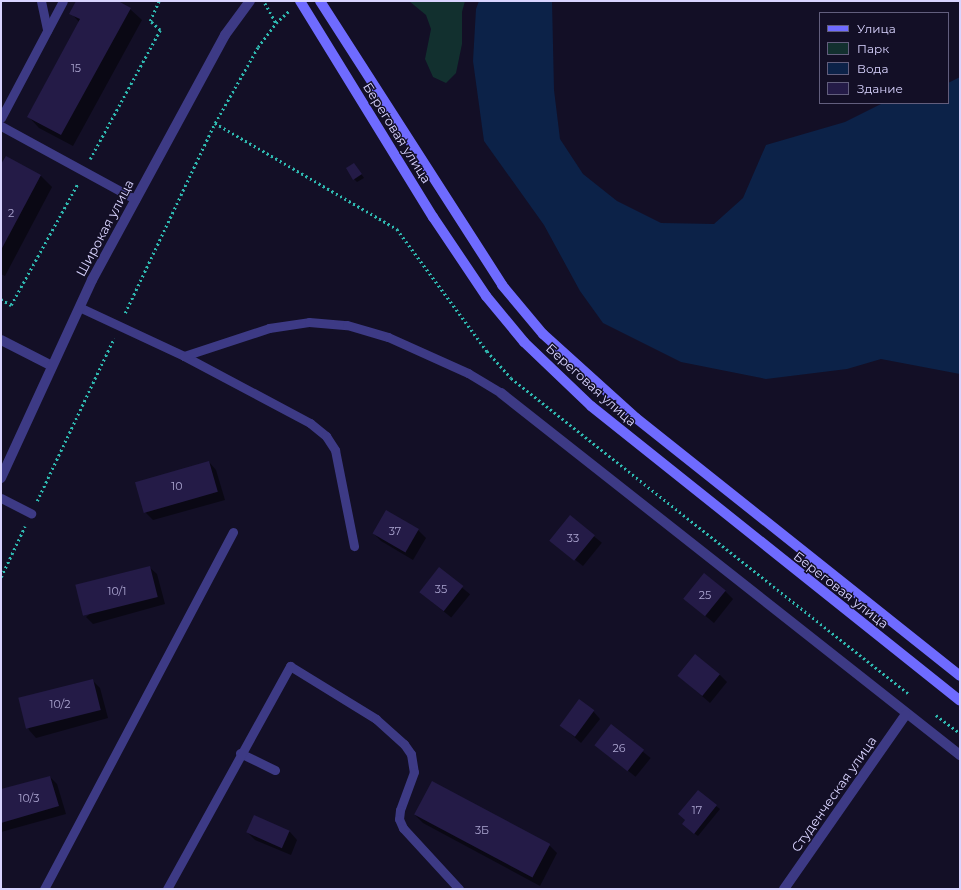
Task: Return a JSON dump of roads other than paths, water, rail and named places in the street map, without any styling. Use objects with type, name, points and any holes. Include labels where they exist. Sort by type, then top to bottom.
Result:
[{"type":"main road","name":"Береговая улица","points":[[300,1],[433,217],[486,296],[524,342],[603,416],[960,701]]},
{"type":"main road","name":"Береговая улица","points":[[320,1],[502,285],[543,334],[570,361],[636,418],[960,676]]},
{"type":"street","name":"Широкая улица","points":[[1,478],[79,307],[135,199],[225,35],[250,1]]},
{"type":"street","points":[[1,340],[52,366]]},
{"type":"street","points":[[501,393],[906,714],[960,755]]},
{"type":"street","name":"Студенческая улица","points":[[784,889],[906,714]]},
{"type":"lane","points":[[41,1],[48,30]]},
{"type":"lane","points":[[1,118],[63,1]]},
{"type":"lane","points":[[1,126],[135,199]]},
{"type":"lane","points":[[79,307],[184,356],[310,423],[326,436],[335,450],[354,546]]},
{"type":"lane","points":[[184,356],[269,328],[309,322],[347,325],[388,338],[468,373],[501,393]]},
{"type":"lane","points":[[1,498],[31,513]]},
{"type":"lane","points":[[44,889],[233,532]]},
{"type":"lane","points":[[167,889],[240,753],[290,666],[376,719],[394,732],[411,754],[414,772],[400,810],[399,819],[402,828],[459,889]]},
{"type":"lane","points":[[240,753],[275,770]]},
{"type":"water","points":[[479,1],[552,1],[554,90],[560,139],[583,174],[617,201],[661,223],[714,224],[743,198],[766,145],[845,122],[881,104],[949,104],[949,82],[960,77],[960,374],[881,359],[847,369],[766,379],[681,362],[603,323],[580,291],[544,225],[484,141],[473,61],[476,9]]}]
